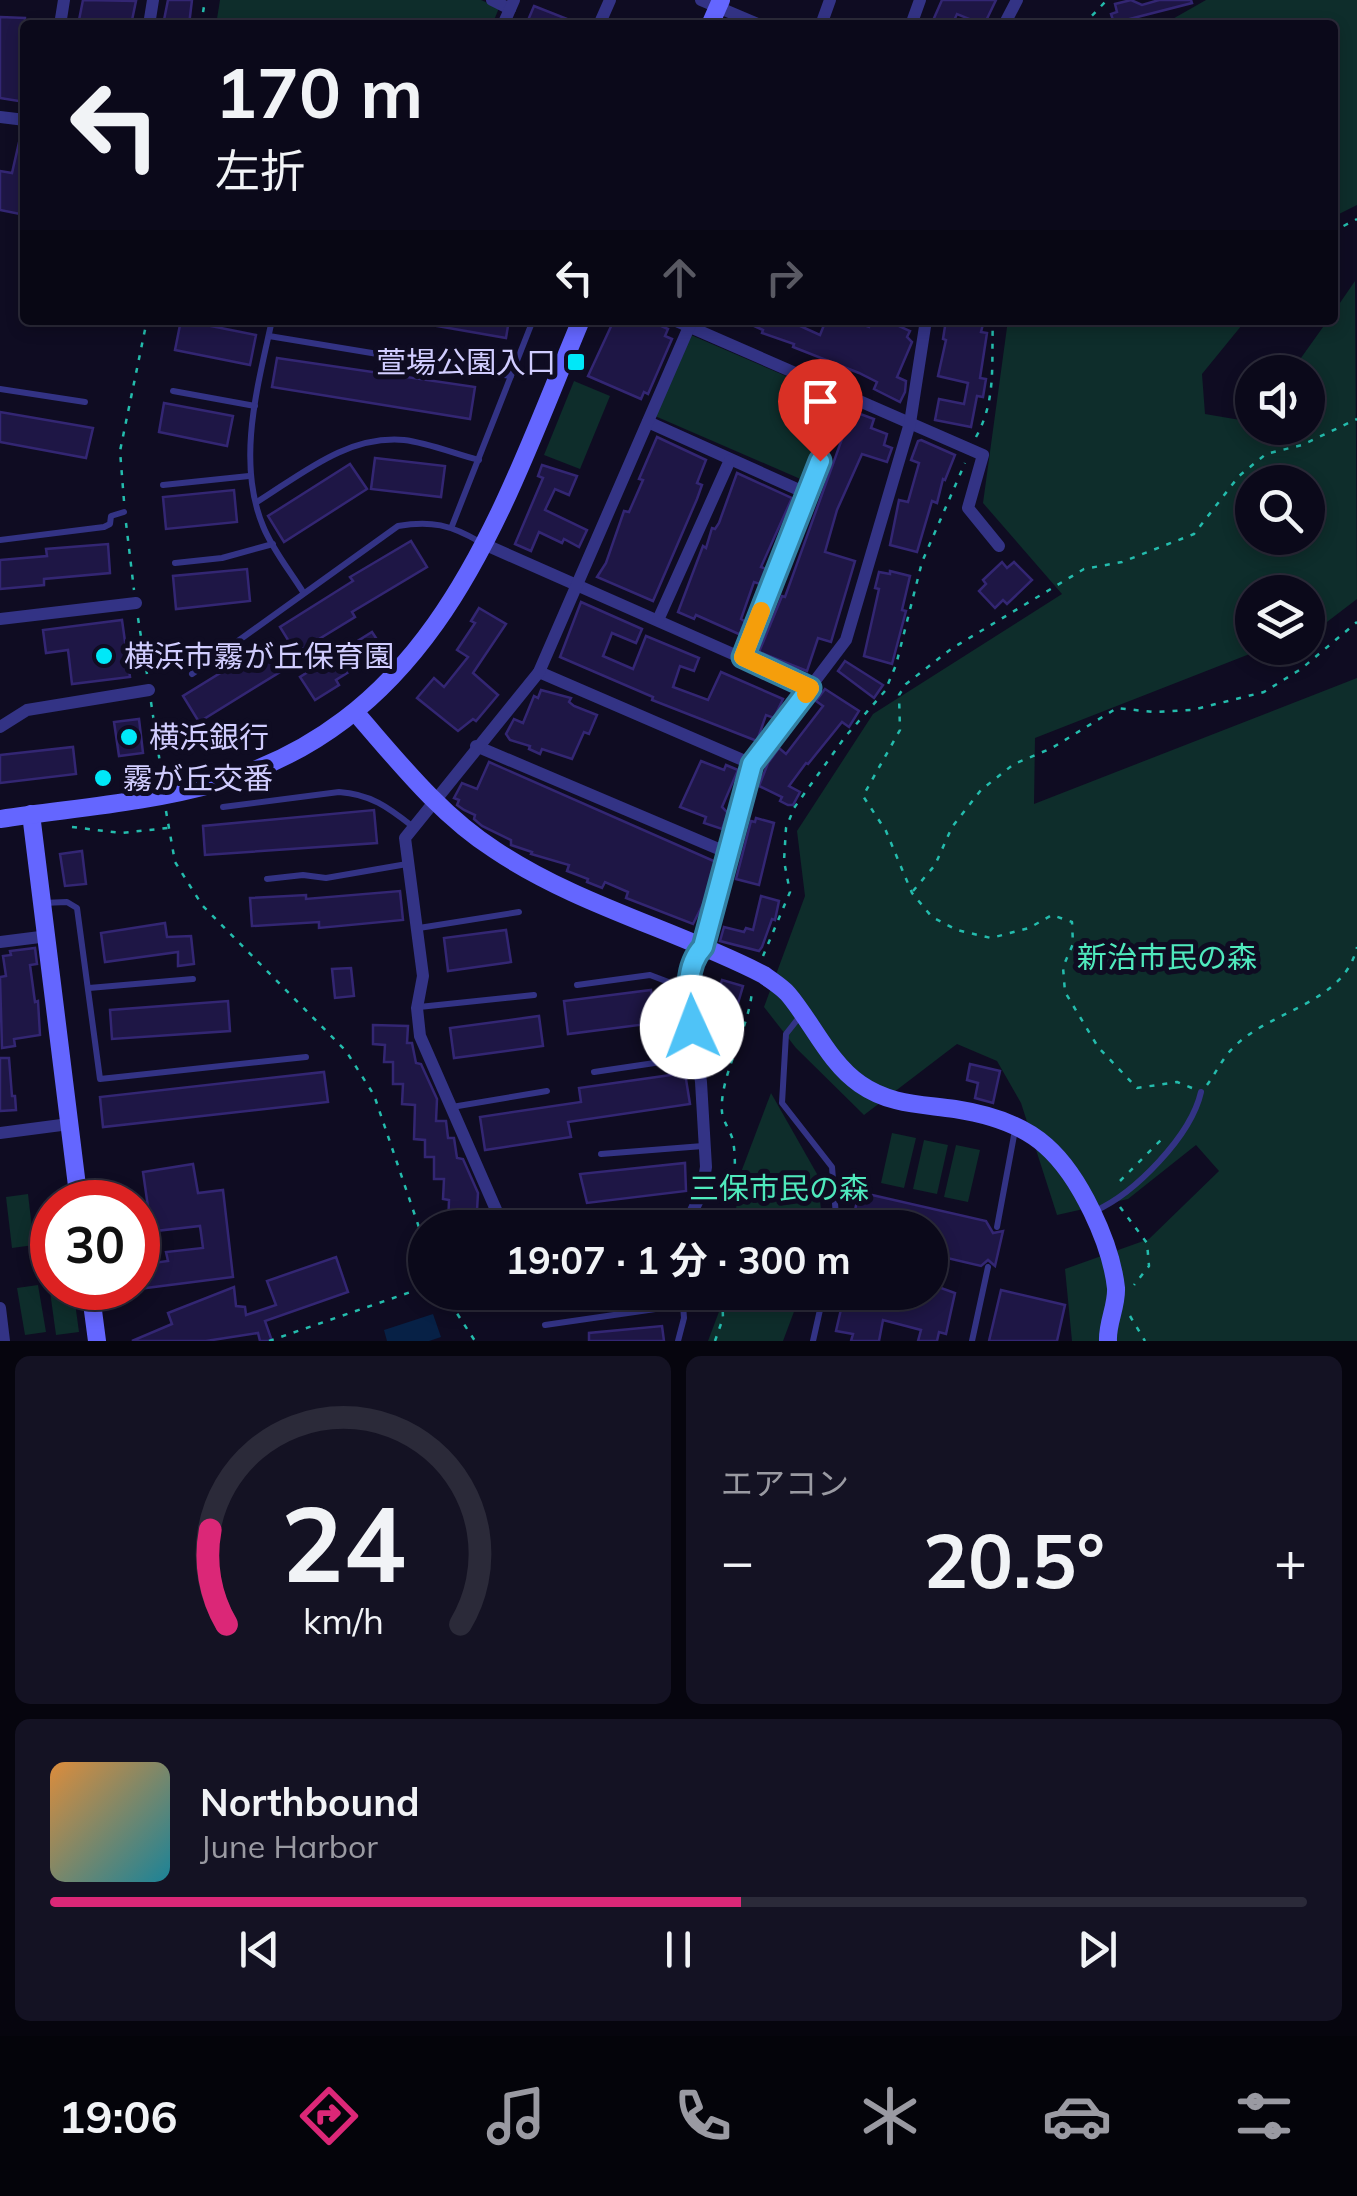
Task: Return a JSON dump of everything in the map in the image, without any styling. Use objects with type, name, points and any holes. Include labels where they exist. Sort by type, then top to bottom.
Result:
[{"type":"street","points":[[492,0],[512,4]]},
{"type":"street","points":[[713,8],[746,20]]},
{"type":"street","points":[[0,819],[160,796],[220,782],[310,743],[354,712],[404,666],[445,612],[486,545],[579,325]]},
{"type":"street","points":[[496,1210],[420,1036],[417,1008],[423,976],[405,838],[539,672],[690,325]]},
{"type":"street","points":[[695,325],[844,396],[983,455],[968,508],[999,546]]},
{"type":"street","points":[[694,1210],[702,1192],[706,1167],[701,1082],[688,990],[696,956],[703,947],[752,764],[846,640],[910,424],[925,325]]},
{"type":"street","points":[[743,657],[844,396]]},
{"type":"street","points":[[648,422],[808,494]]},
{"type":"street","points":[[658,620],[730,460]]},
{"type":"street","points":[[486,545],[810,688]]},
{"type":"street","points":[[0,619],[136,603]]},
{"type":"street","points":[[539,672],[752,764]]},
{"type":"street","points":[[0,727],[27,710],[150,690]]},
{"type":"street","points":[[354,712],[433,800],[494,850],[535,874],[755,970],[787,992],[857,1083],[884,1098],[912,1106],[954,1109],[1000,1119],[1045,1144],[1098,1220],[1116,1291],[1108,1341]]},
{"type":"street","points":[[476,746],[728,853]]},
{"type":"street","points":[[31,814],[76,1180]]},
{"type":"street","points":[[0,942],[48,936]]},
{"type":"street","points":[[0,1133],[70,1124]]},
{"type":"street","points":[[0,1308],[4,1341]]},
{"type":"street","points":[[93,1310],[97,1341]]},
{"type":"lane","points":[[271,325],[255,406],[249,476],[262,526],[303,592]]},
{"type":"lane","points":[[452,526],[532,325]]},
{"type":"lane","points":[[269,336],[511,376]]},
{"type":"lane","points":[[0,389],[85,402]]},
{"type":"lane","points":[[174,391],[255,406]]},
{"type":"lane","points":[[256,502],[352,445],[383,439],[408,441],[479,460]]},
{"type":"lane","points":[[163,485],[249,476]]},
{"type":"lane","points":[[0,540],[104,527],[110,524],[111,516],[124,512]]},
{"type":"lane","points":[[192,674],[398,526],[422,522],[452,526],[486,545]]},
{"type":"lane","points":[[175,564],[222,558],[273,544]]},
{"type":"lane","points":[[224,807],[356,793],[380,801],[413,827]]},
{"type":"lane","points":[[267,879],[303,875],[326,878],[409,863]]},
{"type":"lane","points":[[41,903],[66,902],[77,908],[100,1079],[306,1057]]},
{"type":"lane","points":[[418,928],[518,912]]},
{"type":"lane","points":[[577,985],[650,975],[688,990]]},
{"type":"lane","points":[[89,988],[193,979]]},
{"type":"lane","points":[[417,1008],[534,995]]},
{"type":"lane","points":[[802,1014],[786,1034],[782,1104],[832,1167],[836,1210]]},
{"type":"lane","points":[[594,1072],[696,1057]]},
{"type":"lane","points":[[452,1107],[547,1091]]},
{"type":"lane","points":[[1093,1212],[1116,1202],[1154,1166],[1198,1107],[1201,1092]]},
{"type":"lane","points":[[997,1227],[1016,1126]]},
{"type":"lane","points":[[602,1154],[703,1146]]},
{"type":"lane","points":[[972,1341],[988,1267]]},
{"type":"lane","points":[[545,1325],[648,1310]]},
{"type":"lane","points":[[678,1341],[683,1310]]},
{"type":"lane","points":[[812,1341],[820,1310]]},
{"type":"path","points":[[1088,20],[1107,0]]},
{"type":"path","points":[[146,325],[120,451],[124,512],[162,777]]},
{"type":"path","points":[[730,1210],[734,1143],[722,1112],[751,1006],[755,970],[790,892],[784,861],[786,828],[794,808],[845,737],[884,692],[896,665],[922,562],[969,450],[988,416],[994,374],[993,325]]},
{"type":"path","points":[[1357,420],[1302,445],[1266,454],[1240,476],[1194,534],[1122,562],[1084,569],[951,649],[906,684],[898,695],[900,730],[863,796],[886,831],[912,892],[932,917],[957,930],[992,938],[1029,928],[1052,915],[1072,922],[1073,944],[1063,967],[1065,992],[1098,1047],[1137,1088],[1177,1082],[1201,1092],[1234,1046],[1299,1009],[1338,979],[1354,961],[1357,947]]},
{"type":"path","points":[[912,892],[935,865],[952,827],[981,790],[1014,764],[1052,748],[1116,708],[1153,712],[1192,710],[1264,692],[1301,670],[1357,622]]},
{"type":"path","points":[[884,692],[898,695]]},
{"type":"path","points":[[162,770],[210,762]]},
{"type":"path","points":[[166,811],[175,862],[202,906],[346,1050],[362,1073],[374,1094],[413,1210]]},
{"type":"path","points":[[61,826],[122,833],[168,828]]},
{"type":"path","points":[[1116,1185],[1167,1134]]},
{"type":"path","points":[[1116,1202],[1147,1244],[1148,1266],[1132,1286],[1130,1296]]},
{"type":"path","points":[[268,1341],[408,1293]]},
{"type":"path","points":[[1127,1306],[1144,1341]]},
{"type":"path","points":[[454,1310],[474,1341]]},
{"type":"path","points":[[715,1341],[723,1310]]},
{"type":"green space","points":[[220,0],[481,0],[499,8],[494,20],[217,20]]},
{"type":"green space","points":[[1206,0],[1357,0],[1357,205],[1338,214],[1338,20],[1171,20]]},
{"type":"green space","name":"新治市民の森","points":[[1355,281],[1357,599],[1325,623],[1325,575],[1235,575],[1235,660],[1035,738],[1034,804],[1357,678],[1357,1341],[1072,1341],[1065,1269],[1149,1239],[1219,1171],[1196,1145],[1128,1199],[1057,1215],[1021,1103],[997,1061],[957,1044],[864,1115],[796,1048],[764,1007],[805,896],[797,831],[873,714],[1062,594],[983,503],[1007,325],[1242,325],[1202,374],[1205,414],[1235,419],[1235,445],[1325,445],[1325,355],[1303,355],[1324,325],[1338,325],[1338,306]]},
{"type":"green space","points":[[691,335],[837,398],[805,481],[655,416]]},
{"type":"green space","points":[[574,381],[610,396],[580,469],[544,455]]},
{"type":"green space","name":"三保市民の森","points":[[771,1093],[817,1174],[821,1210],[736,1210],[740,1175]]},
{"type":"green space","points":[[892,1133],[916,1138],[904,1188],[881,1183]]},
{"type":"green space","points":[[924,1140],[948,1145],[937,1194],[913,1189]]},
{"type":"green space","points":[[956,1145],[980,1150],[968,1202],[944,1197]]},
{"type":"green space","points":[[28,1194],[30,1246],[12,1248],[6,1197]]},
{"type":"green space","points":[[30,1286],[30,1310],[42,1310],[46,1332],[25,1335],[17,1288]]},
{"type":"green space","points":[[53,1310],[76,1310],[79,1332],[56,1335]]},
{"type":"green space","name":"三保市民の森","points":[[719,1310],[795,1310],[783,1341],[708,1341]]},
{"type":"water","points":[[433,1314],[441,1337],[429,1341],[387,1341],[384,1330]]},
{"type":"building","points":[[83,0],[136,1],[132,20],[79,20]]},
{"type":"building","points":[[168,0],[192,0],[190,20],[164,20]]},
{"type":"building","points":[[942,0],[996,0],[986,20],[957,14],[954,20],[933,20]]},
{"type":"building","points":[[1131,0],[1142,5],[1159,0],[1192,3],[1126,20],[1113,20],[1115,4]]},
{"type":"building","points":[[534,6],[570,20],[528,20]]},
{"type":"building","points":[[0,17],[25,18],[20,20],[20,101],[0,98]]},
{"type":"building","points":[[20,138],[20,214],[0,210],[0,171],[12,173]]},
{"type":"building","points":[[180,325],[206,325],[256,335],[250,365],[175,350]]},
{"type":"building","points":[[437,325],[508,325],[506,338]]},
{"type":"building","points":[[612,325],[659,325],[668,329],[665,336],[672,339],[648,394],[644,392],[641,399],[588,376]]},
{"type":"building","points":[[752,325],[798,325],[820,335],[824,325],[897,325],[910,331],[907,337],[912,342],[897,377],[906,381],[905,392],[900,402],[874,389],[877,382],[762,333]]},
{"type":"building","points":[[945,325],[983,325],[981,332],[987,333],[980,378],[986,379],[983,397],[977,396],[971,427],[935,420],[939,399],[964,404],[968,383],[938,376],[946,340]]},
{"type":"building","points":[[277,358],[475,387],[470,419],[272,387]]},
{"type":"building","points":[[164,403],[233,416],[227,446],[159,432]]},
{"type":"building","points":[[852,411],[874,419],[871,428],[887,434],[884,445],[892,448],[887,462],[862,454],[837,510],[825,552],[855,561],[831,642],[818,638],[807,671],[759,652],[782,596],[785,597]]},
{"type":"building","points":[[0,412],[93,428],[86,458],[0,442]]},
{"type":"building","points":[[657,437],[706,460],[697,483],[702,485],[697,499],[653,601],[597,577],[606,563],[624,511],[629,512],[643,480],[639,479]]},
{"type":"building","points":[[921,440],[955,455],[937,503],[932,501],[917,552],[890,545],[899,500],[908,502],[919,463],[911,460]]},
{"type":"building","points":[[375,458],[445,466],[441,497],[371,489]]},
{"type":"building","points":[[350,464],[367,489],[284,542],[268,516]]},
{"type":"building","points":[[542,465],[577,476],[569,495],[555,489],[545,510],[587,530],[579,547],[539,532],[531,551],[515,544],[543,478],[538,476]]},
{"type":"building","points":[[737,473],[792,498],[761,567],[766,569],[760,584],[754,582],[741,619],[746,622],[741,635],[696,615],[694,619],[678,612]]},
{"type":"building","points":[[234,490],[237,522],[166,529],[163,497]]},
{"type":"building","points":[[411,541],[427,567],[352,612],[355,617],[296,653],[280,627],[353,581],[350,577]]},
{"type":"building","points":[[108,544],[110,573],[44,579],[44,585],[0,589],[0,560],[47,556],[46,549]]},
{"type":"building","points":[[1002,562],[1007,568],[1014,562],[1032,580],[1007,604],[1003,600],[995,608],[979,591],[986,584],[983,580]]},
{"type":"building","points":[[247,569],[250,601],[176,609],[173,576]]},
{"type":"building","points":[[879,572],[910,576],[902,610],[906,611],[892,664],[864,656]]},
{"type":"building","points":[[581,602],[642,629],[636,643],[612,633],[603,656],[633,669],[646,636],[699,658],[694,671],[680,666],[673,687],[708,700],[721,672],[783,699],[774,718],[766,715],[757,741],[652,700],[653,697],[560,657]]},
{"type":"building","points":[[479,608],[506,624],[473,673],[498,695],[476,721],[473,719],[458,731],[417,698],[434,678],[444,687],[468,657],[457,650],[475,623],[471,621]]},
{"type":"building","points":[[122,620],[130,677],[72,684],[68,650],[46,653],[43,630]]},
{"type":"building","points":[[372,632],[384,650],[336,680],[339,685],[315,700],[300,677]]},
{"type":"building","points":[[264,646],[280,672],[199,722],[183,696]]},
{"type":"building","points":[[845,661],[883,685],[874,698],[838,671]]},
{"type":"building","points":[[825,689],[859,711],[849,727],[842,722],[806,763],[789,786],[800,792],[793,805],[788,805],[780,801],[782,797],[759,786],[779,748],[786,754],[823,706],[816,701]]},
{"type":"building","points":[[541,690],[571,698],[569,702],[574,706],[597,715],[572,759],[542,749],[540,754],[530,746],[510,740],[506,734],[514,719],[523,723],[534,696],[538,698]]},
{"type":"building","name":"横浜銀行","points":[[139,719],[143,753],[119,756],[114,722]]},
{"type":"building","points":[[73,747],[76,774],[0,783],[0,755]]},
{"type":"building","points":[[701,761],[724,770],[726,765],[738,770],[722,807],[728,813],[722,829],[704,823],[706,817],[680,807]]},
{"type":"building","points":[[489,762],[716,862],[706,898],[693,924],[626,898],[628,892],[605,882],[602,888],[587,882],[588,879],[567,871],[569,865],[531,854],[482,826],[454,798],[462,783],[477,789]]},
{"type":"building","points":[[374,810],[377,843],[205,855],[203,826]]},
{"type":"building","points":[[756,818],[774,823],[759,885],[736,879],[751,821]]},
{"type":"building","points":[[82,851],[86,884],[65,886],[60,854]]},
{"type":"building","points":[[400,891],[403,920],[319,928],[319,922],[252,926],[250,898],[306,895],[306,899]]},
{"type":"building","points":[[761,896],[779,901],[775,920],[772,919],[759,951],[720,941],[724,927],[753,930]]},
{"type":"building","points":[[165,923],[167,937],[191,936],[194,964],[178,966],[178,952],[105,962],[101,933]]},
{"type":"building","points":[[506,930],[511,962],[448,971],[444,938]]},
{"type":"building","points":[[35,948],[37,964],[30,965],[40,1035],[14,1039],[15,1046],[2,1048],[0,977],[6,976],[3,956],[11,955],[10,951]]},
{"type":"building","points":[[351,968],[354,996],[335,998],[332,969]]},
{"type":"building","points":[[722,980],[743,986],[731,1027],[710,1021]]},
{"type":"building","points":[[651,990],[655,1023],[568,1034],[564,1001]]},
{"type":"building","points":[[228,1001],[230,1031],[112,1039],[110,1010]]},
{"type":"building","points":[[539,1016],[543,1046],[454,1058],[450,1028]]},
{"type":"building","points":[[373,1025],[408,1026],[407,1043],[412,1043],[416,1063],[421,1064],[437,1099],[436,1121],[446,1121],[448,1138],[454,1138],[457,1158],[463,1159],[478,1193],[477,1210],[449,1210],[449,1200],[443,1199],[444,1179],[434,1179],[434,1157],[425,1157],[425,1140],[414,1139],[415,1105],[402,1104],[403,1084],[393,1084],[393,1062],[384,1062],[385,1045],[373,1044]]},
{"type":"building","points":[[0,1058],[9,1058],[16,1110],[0,1111]]},
{"type":"building","points":[[970,1064],[1000,1071],[993,1103],[975,1098],[978,1083],[967,1080]]},
{"type":"building","points":[[324,1072],[328,1102],[103,1127],[100,1097]]},
{"type":"building","points":[[685,1073],[690,1104],[568,1122],[571,1137],[485,1150],[480,1117],[581,1102],[579,1088]]},
{"type":"building","points":[[685,1163],[686,1191],[587,1203],[580,1174]]},
{"type":"building","points":[[193,1164],[198,1193],[223,1190],[233,1277],[160,1286],[160,1262],[168,1261],[166,1252],[203,1248],[200,1226],[160,1231],[160,1180],[144,1180],[143,1172]]},
{"type":"building","points":[[859,1192],[938,1210],[855,1210]]},
{"type":"building","points":[[948,1212],[986,1221],[993,1233],[1003,1231],[995,1266],[988,1260],[981,1266],[948,1258]]},
{"type":"building","points":[[336,1257],[348,1292],[265,1321],[272,1341],[260,1341],[258,1333],[206,1341],[132,1341],[172,1324],[168,1313],[234,1287],[236,1306],[245,1307],[246,1315],[276,1305],[267,1281]]},
{"type":"building","points":[[948,1290],[955,1293],[946,1334],[939,1332],[937,1341],[918,1341],[921,1330],[883,1320],[879,1341],[851,1341],[853,1334],[836,1331],[841,1310],[948,1310]]},
{"type":"building","points":[[1001,1290],[1065,1305],[1057,1341],[989,1341]]},
{"type":"building","points":[[662,1326],[664,1341],[589,1341],[589,1333]]},
{"type":"slow traffic","points":[[761,611],[743,657],[810,688],[806,694]]},
{"type":"place","name":"萱場公園入口","points":[[576,362]]},
{"type":"place","name":"横浜市霧が丘保育園","points":[[104,656]]},
{"type":"place","name":"横浜銀行","points":[[129,737]]},
{"type":"place","name":"霧が丘交番","points":[[103,778]]},
{"type":"route","points":[[692,1027],[688,990],[752,764],[810,688],[743,657],[820,461]]}]
